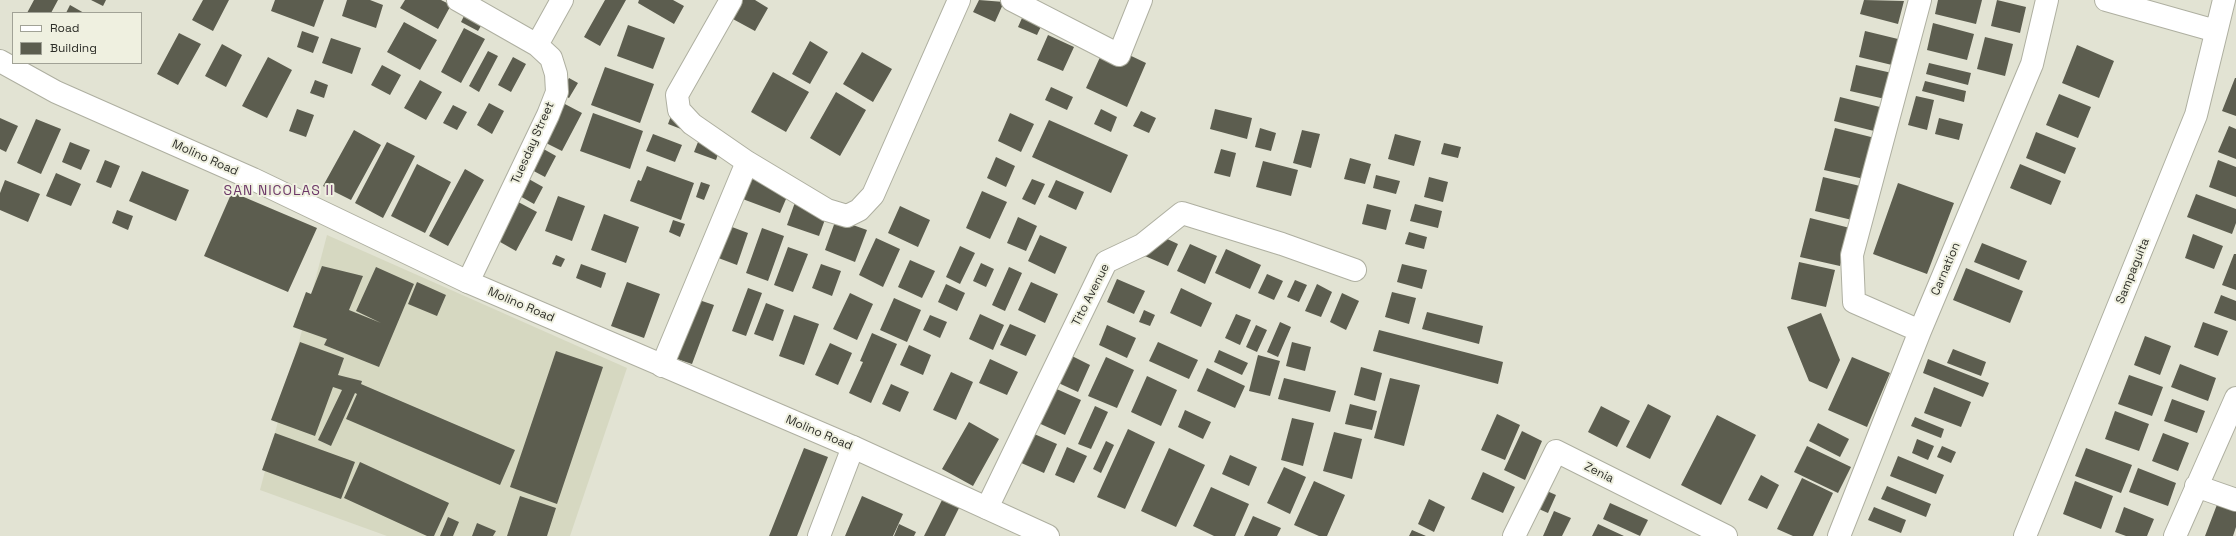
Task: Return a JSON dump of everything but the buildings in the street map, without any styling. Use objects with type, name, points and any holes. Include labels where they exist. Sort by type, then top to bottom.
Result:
[{"type":"street","name":"Tuesday Street","points":[[458,0],[538,45],[551,58],[556,74],[557,92],[548,115],[468,282]]},
{"type":"street","points":[[538,45],[562,0]]},
{"type":"street","points":[[731,0],[677,95],[679,110],[692,124],[747,162],[827,210],[847,216],[859,210],[873,195],[960,0]]},
{"type":"street","points":[[1012,0],[1120,55],[1141,0]]},
{"type":"street","points":[[1920,0],[1852,255],[1854,302],[1920,331]]},
{"type":"street","name":"Carnation","points":[[1839,536],[1920,331],[2032,64],[2047,0]]},
{"type":"street","points":[[2106,0],[2216,31]]},
{"type":"street","name":"Sampaguita","points":[[2025,536],[2196,115],[2224,0]]},
{"type":"street","name":"Molino Road","points":[[0,61],[56,92],[253,179],[468,282],[853,447],[1048,536]]},
{"type":"street","points":[[662,366],[747,162]]},
{"type":"street","name":"Tito Avenue","points":[[987,508],[1106,262],[1142,245],[1182,213],[1282,244],[1355,270]]},
{"type":"street","points":[[2175,536],[2236,398]]},
{"type":"street","points":[[818,536],[853,447]]},
{"type":"street","name":"Zenia","points":[[1514,536],[1556,451],[1726,536]]},
{"type":"street","points":[[2196,486],[2236,500]]},
{"type":"shaded area","points":[[327,235],[627,368],[570,536],[387,536],[260,490]]},
{"type":"district","name":"SAN NICOLAS II","points":[[279,191]]}]
